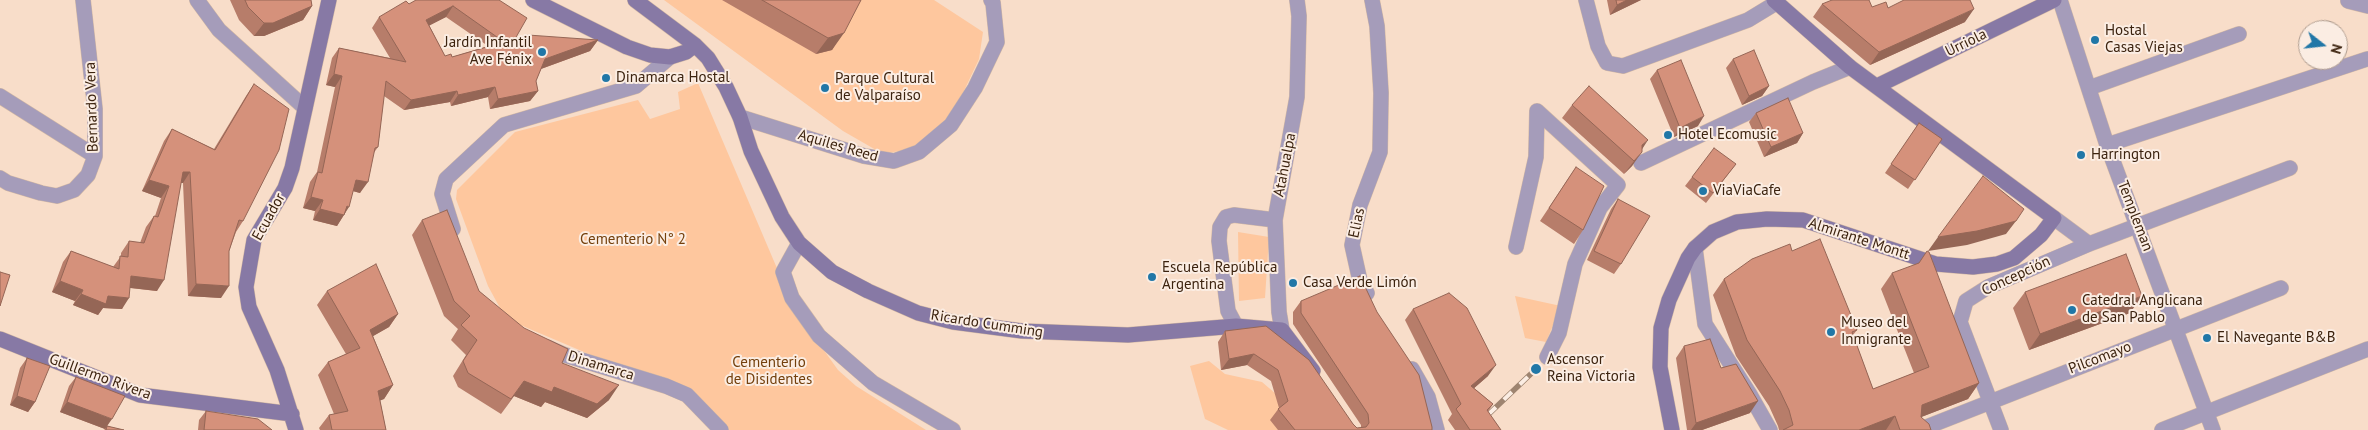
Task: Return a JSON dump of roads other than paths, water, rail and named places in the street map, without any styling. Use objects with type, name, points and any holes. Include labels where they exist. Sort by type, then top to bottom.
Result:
[{"type":"main road","name":"Ecuador","points":[[296,430],[277,370],[249,307],[246,287],[254,240],[285,188],[292,168],[329,0]]},
{"type":"main road","points":[[533,0],[627,46],[650,55],[670,57],[686,52],[695,45]]},
{"type":"main road","name":"Ricardo Cumming","points":[[635,0],[695,45],[716,70],[740,117],[751,151],[769,193],[799,243],[832,272],[868,291],[918,312],[953,322],[1022,332],[1128,335],[1236,326],[1282,330]]},
{"type":"main road","name":"Urriola","points":[[1877,86],[2054,0]]},
{"type":"main road","points":[[1775,2],[1850,67],[2054,218]]},
{"type":"main road","name":"Almirante Montt","points":[[1672,430],[1660,367],[1661,328],[1678,277],[1695,248],[1713,232],[1737,222],[1767,219],[1803,220],[1936,264],[1973,267],[1997,264],[2014,258],[2041,235],[2054,218]]},
{"type":"main road","points":[[1282,330],[1322,385]]},
{"type":"main road","name":"Guillermo Rivera","points":[[0,338],[140,395],[292,414]]},
{"type":"street","name":"Bernardo Vera","points":[[0,178],[8,183],[57,196],[74,190],[88,174],[95,156],[96,110],[83,0]]},
{"type":"street","points":[[198,0],[219,30],[305,108]]},
{"type":"street","name":"Aquiles Reed","points":[[740,117],[864,156],[894,161],[920,152],[951,125],[975,88],[997,42],[993,3],[991,0]]},
{"type":"street","name":"Atahualpa","points":[[1282,330],[1279,312],[1275,220],[1297,96],[1299,16],[1297,0]]},
{"type":"street","name":"Elias","points":[[1372,0],[1377,26],[1380,84],[1380,152],[1360,205],[1352,245],[1360,281],[1375,308]]},
{"type":"street","points":[[1586,0],[1598,46],[1607,63],[1623,66],[1748,20],[1775,2]]},
{"type":"street","name":"Templeman","points":[[2060,0],[2107,145],[2213,430]]},
{"type":"street","points":[[2348,1],[2368,6]]},
{"type":"street","points":[[2089,88],[2239,34]]},
{"type":"street","points":[[459,244],[442,194],[446,179],[504,125],[636,86],[670,57]]},
{"type":"street","points":[[2107,145],[2367,59]]},
{"type":"street","points":[[1641,163],[1813,82],[1850,67]]},
{"type":"street","points":[[0,96],[95,156]]},
{"type":"street","points":[[1516,247],[1536,157],[1537,111],[1618,185],[1600,208],[1575,264],[1559,333],[1547,357]]},
{"type":"street","name":"Concepción","points":[[2001,430],[1960,322],[1966,301],[1988,287],[2090,244],[2290,168]]},
{"type":"street","points":[[1236,326],[1228,310],[1219,241],[1220,228],[1226,217],[1234,215],[1275,220]]},
{"type":"street","points":[[2054,218],[2090,244]]},
{"type":"street","points":[[799,243],[783,272],[792,298],[819,336],[873,382],[953,430]]},
{"type":"street","points":[[1695,248],[1704,324],[1749,393],[1770,430]]},
{"type":"street","name":"Pilcomayo","points":[[1920,430],[2281,288]]},
{"type":"street","name":"Dinamarca","points":[[531,338],[565,355],[666,386],[687,395],[721,430]]},
{"type":"street","points":[[2162,430],[2368,349]]},
{"type":"street","points":[[1404,357],[1428,397],[1437,430]]},
{"type":"railway","points":[[1472,430],[1536,369]]},
{"type":"place","name":"Hostal Casas Viejas","points":[[2095,40]]},
{"type":"place","name":"Jardín Infantil Ave Fénix","points":[[542,52]]},
{"type":"place","name":"Dinamarca Hostal","points":[[606,78]]},
{"type":"place","name":"Parque Cultural de Valparaíso","points":[[825,88]]},
{"type":"place","name":"Hotel Ecomusic","points":[[1668,135]]},
{"type":"place","name":"Harrington","points":[[2081,155]]},
{"type":"place","name":"ViaViaCafe","points":[[1703,191]]},
{"type":"place","name":"Escuela República Argentina","points":[[1152,277]]},
{"type":"place","name":"Casa Verde Limón","points":[[1293,283]]},
{"type":"place","name":"Catedral Anglicana de San Pablo","points":[[2072,310]]},
{"type":"place","name":"Museo del Inmigrante","points":[[1831,332]]},
{"type":"place","name":"El Navegante B&B","points":[[2207,338]]},
{"type":"place","name":"Ascensor Reina Victoria","points":[[1536,369]]},
{"type":"park label","name":"Cementerio N° 2","points":[[633,240]]},
{"type":"park label","name":"Cementerio de Disidentes","points":[[769,372]]}]
